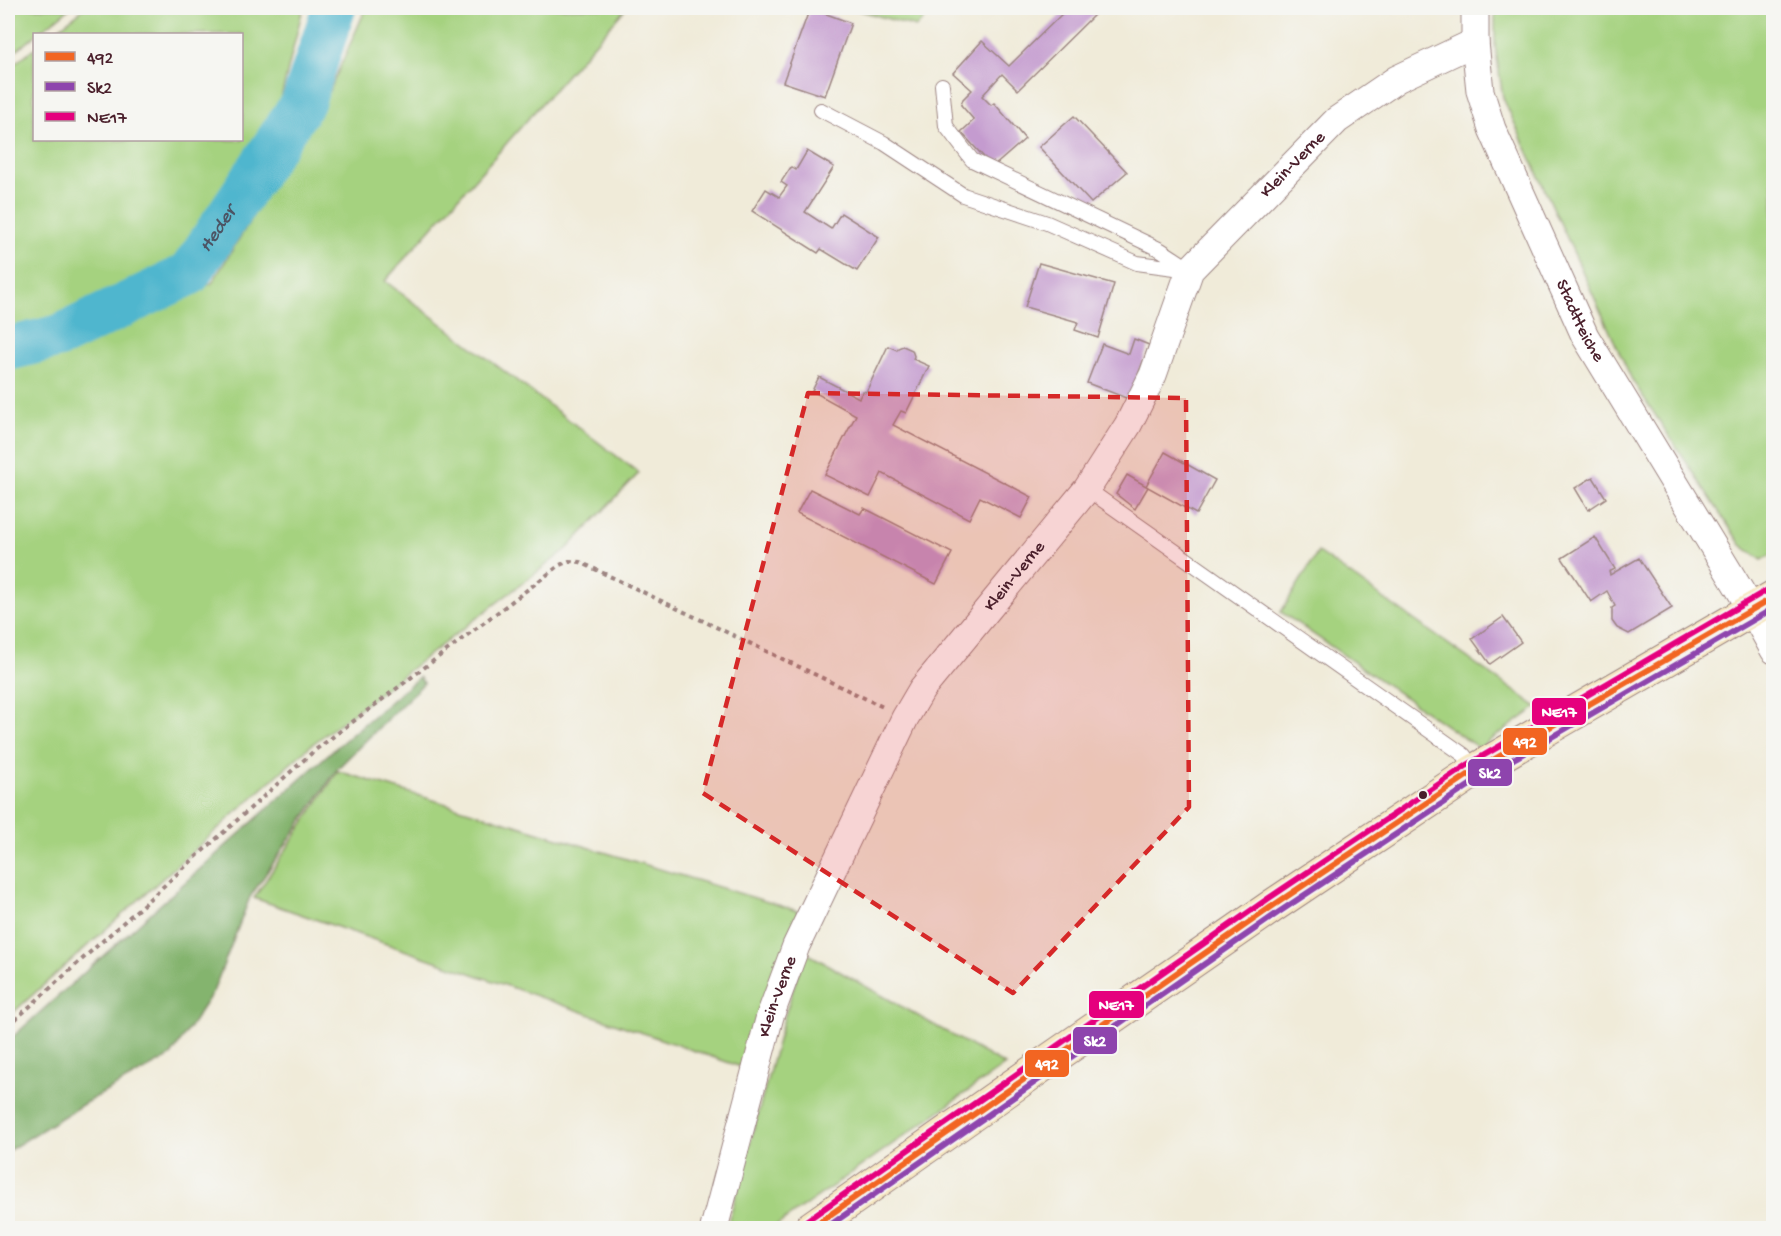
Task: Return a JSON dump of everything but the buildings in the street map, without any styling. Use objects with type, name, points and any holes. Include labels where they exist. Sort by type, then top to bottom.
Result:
[{"type":"main road","points":[[811,1228],[1264,912],[1474,771],[1763,604]]},
{"type":"street","name":"Stadtteiche","points":[[1475,8],[1475,42],[1480,91],[1492,129],[1586,336],[1763,604],[1773,650]]},
{"type":"street","name":"Klein-Verne","points":[[714,1228],[771,1016],[796,946],[905,718],[922,689],[1087,489],[1128,425],[1154,375],[1190,270],[1337,120],[1397,79],[1475,42]]},
{"type":"lane","points":[[942,85],[946,126],[972,160],[1161,250],[1190,270]]},
{"type":"lane","points":[[821,110],[884,143],[963,195],[1047,223],[1137,263],[1190,270]]},
{"type":"lane","points":[[1087,489],[1464,755],[1474,771]]},
{"type":"path","points":[[8,1026],[314,751],[560,565],[569,561],[580,562],[905,718]]},
{"type":"highlighted area","points":[[808,393],[1186,398],[1189,807],[1013,993],[703,793]]},
{"type":"green space","points":[[8,8],[70,8],[38,33],[33,33],[33,37],[8,57]]},
{"type":"green space","points":[[85,8],[303,8],[281,98],[177,259],[60,318],[8,333],[8,69],[33,49],[33,141],[243,141],[243,33],[52,33]]},
{"type":"green space","points":[[366,8],[626,8],[385,281],[639,473],[567,549],[310,746],[8,1017],[8,366],[70,346],[212,283],[329,92]]},
{"type":"green space","points":[[851,8],[935,8],[916,27]]},
{"type":"green space","points":[[1495,8],[1773,8],[1774,553],[1762,560],[1741,545],[1632,380],[1503,98],[1495,45]]},
{"type":"green space","points":[[1318,552],[1537,707],[1479,748],[1281,612]]},
{"type":"green space","points":[[419,677],[424,683],[338,768],[250,897],[213,992],[171,1056],[85,1103],[8,1151],[8,1041],[325,757]]},
{"type":"green space","points":[[338,771],[801,912],[744,1068],[254,898]]},
{"type":"green space","points":[[805,952],[1005,1065],[773,1228],[727,1228],[784,1018]]},
{"type":"waterway","name":"Heder","points":[[8,349],[60,336],[189,274],[303,102],[334,8]]},
{"type":"transit line","name":"NE17","points":[[806,1221],[1269,898],[1469,764],[1769,589]]},
{"type":"transit line","name":"492","points":[[811,1228],[1274,905],[1474,771],[1774,597]]},
{"type":"transit line","name":"Sk2","points":[[826,1228],[1279,912],[1479,779],[1774,608]]}]
